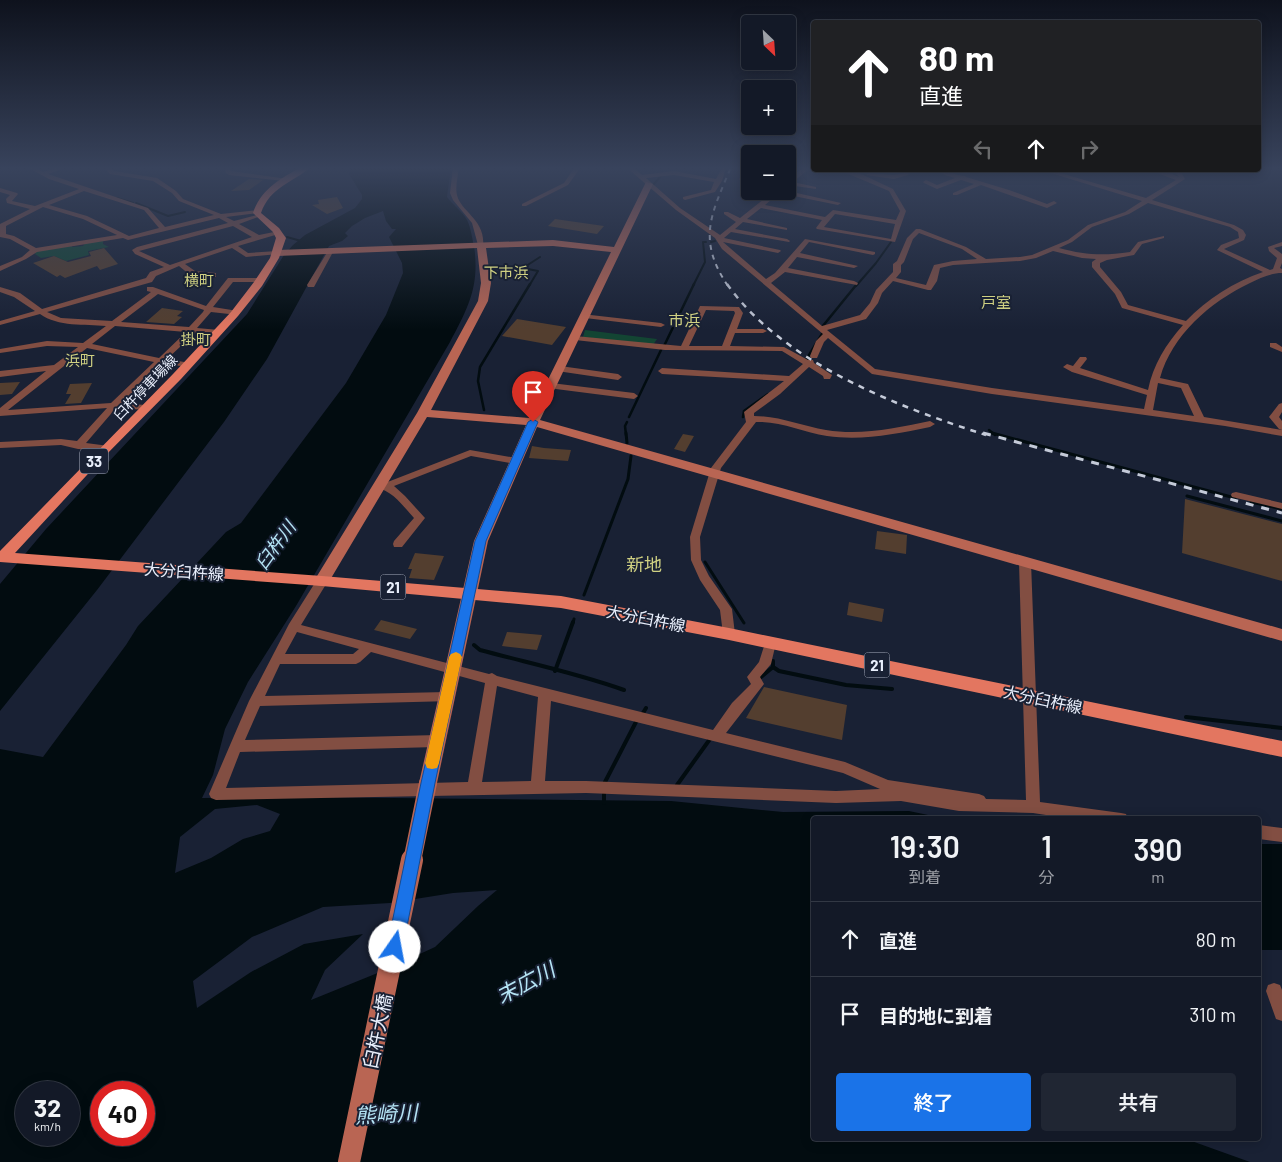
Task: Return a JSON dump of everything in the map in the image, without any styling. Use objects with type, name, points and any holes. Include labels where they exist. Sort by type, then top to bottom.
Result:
[{"type":"main road","points":[[268,221],[279,233]]},
{"type":"main road","name":"臼杵停車場線","points":[[5,558],[106,448],[235,313],[281,253],[279,233]]},
{"type":"main road","name":"大分臼杵線","points":[[5,558],[319,581],[561,602],[729,634],[1282,749]]},
{"type":"street","points":[[94,221],[126,237],[139,248]]},
{"type":"street","points":[[156,221],[163,230]]},
{"type":"street","points":[[0,270],[34,250],[126,237],[198,221]]},
{"type":"street","points":[[228,221],[258,237]]},
{"type":"street","points":[[170,267],[137,254],[135,250],[239,221]]},
{"type":"street","points":[[474,221],[486,283],[483,301],[382,485],[319,581],[276,658],[255,701],[216,794],[474,788],[586,788],[836,797],[901,795],[959,805],[1033,807],[1099,816]]},
{"type":"street","name":"臼杵大橋","points":[[349,1162],[428,783],[481,541],[533,422],[631,221]]},
{"type":"street","points":[[695,221],[719,238],[778,251]]},
{"type":"street","points":[[719,238],[741,221]]},
{"type":"street","points":[[742,221],[785,229]]},
{"type":"street","points":[[825,221],[819,228],[893,241],[896,235],[897,222],[892,221]]},
{"type":"street","points":[[892,279],[928,288],[933,281],[937,267],[982,260],[1026,258],[1054,249],[1070,241],[1090,226],[1104,221]]},
{"type":"street","points":[[1217,221],[1241,231],[1243,235],[1242,239],[1223,246],[1220,250],[1277,272]]},
{"type":"street","points":[[2,227],[3,236],[12,238],[34,250]]},
{"type":"street","points":[[730,230],[787,241]]},
{"type":"street","points":[[823,332],[863,317],[874,303],[879,292],[897,272],[897,264],[900,262],[910,238],[918,230],[964,248],[982,260]]},
{"type":"street","points":[[0,323],[140,283],[149,280],[153,274],[170,267],[258,237],[279,233]]},
{"type":"street","points":[[1054,249],[1082,256],[1105,258],[1132,254],[1140,243],[1162,237]]},
{"type":"street","points":[[719,238],[724,248],[867,368],[876,372],[992,391],[1200,419],[1282,433]]},
{"type":"street","points":[[766,283],[778,275],[794,254],[808,240],[873,253]]},
{"type":"street","points":[[234,246],[246,255],[553,242],[617,250]]},
{"type":"street","points":[[1277,272],[1276,268],[1281,257],[1271,250],[1271,247],[1282,244]]},
{"type":"street","points":[[311,285],[329,252]]},
{"type":"street","points":[[794,254],[854,266]]},
{"type":"street","points":[[1105,258],[1096,262],[1096,267],[1123,297],[1125,306],[1188,324]]},
{"type":"street","points":[[180,264],[193,273],[213,275]]},
{"type":"street","points":[[782,269],[854,283]]},
{"type":"street","points":[[1148,412],[1159,368],[1175,340],[1197,312],[1227,292],[1254,278],[1277,272]]},
{"type":"street","points":[[78,446],[113,406],[192,331],[231,280],[261,280]]},
{"type":"street","points":[[140,283],[156,292],[208,309],[235,313]]},
{"type":"street","points":[[0,289],[17,295],[49,317],[61,320],[218,332]]},
{"type":"street","points":[[0,413],[56,367],[156,292]]},
{"type":"street","points":[[684,348],[703,308],[736,309],[739,313],[725,348]]},
{"type":"street","points":[[585,316],[661,325]]},
{"type":"street","points":[[732,331],[763,331]]},
{"type":"street","points":[[729,634],[726,609],[704,577],[696,560],[695,537],[713,473],[751,422],[749,412],[777,392],[787,379],[810,361],[823,332]]},
{"type":"street","points":[[575,338],[664,348],[784,349],[810,361],[828,375],[827,377]]},
{"type":"street","points":[[0,350],[54,343],[84,346],[158,362],[187,365]]},
{"type":"street","points":[[1082,359],[1071,369],[1152,394]]},
{"type":"street","points":[[0,374],[56,367]]},
{"type":"street","points":[[560,369],[618,377]]},
{"type":"street","points":[[665,381],[665,371],[787,379]]},
{"type":"street","points":[[707,384],[708,373]]},
{"type":"street","points":[[1156,380],[1185,386],[1200,419]]},
{"type":"street","points":[[551,386],[634,396]]},
{"type":"street","points":[[0,413],[113,406],[145,408]]},
{"type":"street","points":[[1282,406],[1274,417],[1282,427]]},
{"type":"street","points":[[423,413],[533,422],[1282,635]]},
{"type":"street","points":[[751,419],[847,435],[889,432],[930,424]]},
{"type":"street","points":[[0,445],[61,442],[78,446],[106,448]]},
{"type":"street","points":[[382,485],[470,453],[516,461]]},
{"type":"street","points":[[382,485],[397,494],[420,518],[398,544]]},
{"type":"street","points":[[1236,495],[1282,506]]},
{"type":"street","points":[[1025,562],[1033,807]]},
{"type":"street","points":[[294,627],[492,678],[545,694],[845,768],[887,786],[975,798],[987,805]]},
{"type":"street","points":[[716,736],[737,707],[758,684],[753,677],[765,664],[770,643]]},
{"type":"street","points":[[276,658],[356,659],[369,647]]},
{"type":"street","points":[[474,788],[492,678]]},
{"type":"street","points":[[537,788],[545,694]]},
{"type":"street","points":[[255,701],[447,697]]},
{"type":"street","points":[[236,746],[437,741]]},
{"type":"street","points":[[1261,832],[1282,834]]},
{"type":"street","points":[[1274,991],[1282,1013]]},
{"type":"green space","points":[[103,241],[103,244],[109,247],[88,251],[89,255],[66,261],[54,256],[41,258],[35,254],[37,250],[72,244],[72,247],[83,246],[86,242]]},
{"type":"green space","points":[[585,330],[657,339],[653,345],[583,337]]},
{"type":"water","points":[[331,221],[360,221],[345,233],[348,236],[342,241],[329,246],[267,359],[224,422],[97,590],[0,711],[0,584],[46,529],[247,314],[284,255],[305,235]]},
{"type":"water","points":[[386,221],[468,221],[474,246],[475,260],[474,285],[471,296],[450,342],[296,606],[248,682],[225,729],[213,775],[202,798],[299,797],[671,801],[783,812],[909,811],[933,816],[811,816],[811,1141],[1192,1141],[1250,1162],[0,1162],[0,749],[43,757],[138,626],[226,532],[241,523],[346,383],[386,315],[403,273],[402,263],[389,237],[396,229],[392,229]],"holes":[[[257,805],[280,814],[270,831],[243,839],[211,858],[175,873],[180,837],[215,809]],[[497,890],[435,947],[311,1000],[325,970],[363,934],[304,944],[251,972],[197,1008],[193,981],[252,937],[323,907],[390,903],[453,893]]]},
{"type":"water","points":[[1261,844],[1282,844],[1282,950],[1261,950]]},
{"type":"building","points":[[553,221],[571,221],[604,226],[597,234],[548,226]]},
{"type":"building","points":[[104,248],[118,264],[100,270],[97,266],[65,278],[60,275],[57,277],[33,263],[54,256],[68,262],[91,256],[89,252]]},
{"type":"building","points":[[162,308],[183,311],[177,316],[182,317],[174,324],[146,322]]},
{"type":"building","points":[[517,319],[566,327],[552,345],[502,336]]},
{"type":"building","points":[[20,382],[12,394],[0,395],[0,383]]},
{"type":"building","points":[[92,383],[81,403],[65,404],[71,394],[66,394],[70,384]]},
{"type":"building","points":[[683,434],[694,436],[685,452],[674,449]]},
{"type":"building","points":[[532,446],[571,450],[568,461],[529,458]]},
{"type":"building","points":[[1185,499],[1282,524],[1282,581],[1182,553]]},
{"type":"building","points":[[877,531],[907,535],[906,554],[875,549]]},
{"type":"building","points":[[415,553],[444,556],[434,580],[409,578],[412,569],[408,569]]},
{"type":"building","points":[[849,602],[884,609],[882,622],[847,615]]},
{"type":"building","points":[[381,620],[417,629],[410,639],[374,630]]},
{"type":"building","points":[[507,632],[542,635],[537,650],[502,646]]},
{"type":"building","points":[[764,687],[847,705],[842,740],[746,718]]},
{"type":"waterway","points":[[287,237],[301,241]]},
{"type":"waterway","points":[[711,242],[715,241]]},
{"type":"waterway","points":[[694,284],[705,262],[703,242],[706,242]]},
{"type":"waterway","points":[[856,286],[891,242]]},
{"type":"waterway","points":[[529,286],[538,271],[523,268],[540,257]]},
{"type":"waterway","points":[[484,410],[478,381],[480,367],[530,284]]},
{"type":"waterway","points":[[664,346],[694,284]]},
{"type":"waterway","points":[[822,327],[857,284]]},
{"type":"waterway","points":[[806,360],[822,334]]},
{"type":"waterway","points":[[629,417],[661,350]]},
{"type":"waterway","points":[[743,417],[744,411],[768,394]]},
{"type":"waterway","points":[[626,435],[625,426],[627,422]]},
{"type":"waterway","points":[[989,430],[993,433]]},
{"type":"waterway","points":[[626,433],[627,443]]},
{"type":"waterway","points":[[993,433],[1235,498]]},
{"type":"waterway","points":[[584,595],[628,479],[631,456]]},
{"type":"waterway","points":[[1187,496],[1282,521]]},
{"type":"waterway","points":[[1251,502],[1282,509]]},
{"type":"waterway","points":[[705,562],[744,623]]},
{"type":"waterway","points":[[573,623],[574,619]]},
{"type":"waterway","points":[[556,669],[573,622]]},
{"type":"waterway","points":[[474,645],[480,650],[556,669]]},
{"type":"waterway","points":[[773,661],[773,667]]},
{"type":"waterway","points":[[761,677],[773,667]]},
{"type":"waterway","points":[[773,667],[779,671],[846,685],[892,689]]},
{"type":"waterway","points":[[556,669],[624,690]]},
{"type":"waterway","points":[[643,713],[646,708]]},
{"type":"waterway","points":[[1186,717],[1282,728]]},
{"type":"waterway","points":[[605,782],[637,720]]},
{"type":"waterway","points":[[677,785],[710,739]]},
{"type":"waterway","points":[[604,794],[604,803]]},
{"type":"railway","points":[[711,221],[710,240],[712,254],[728,286]]},
{"type":"railway","points":[[727,284],[751,312],[779,337],[810,359],[844,379],[916,411],[986,435]]},
{"type":"railway","points":[[983,433],[1282,513]]},
{"type":"slow traffic","points":[[432,763],[456,657]]},
{"type":"district","name":"下市浜","points":[[506,272]]},
{"type":"district","name":"横町","points":[[199,280]]},
{"type":"district","name":"戸室","points":[[996,302]]},
{"type":"district","name":"市浜","points":[[684,319]]},
{"type":"district","name":"掛町","points":[[196,339]]},
{"type":"district","name":"浜町","points":[[80,360]]},
{"type":"district","name":"新地","points":[[644,564]]},
{"type":"route","points":[[395,947],[428,783],[481,541],[533,422]]},
{"type":"water label","name":"臼杵川","points":[[275,545]]},
{"type":"water label","name":"末広川","points":[[525,982]]},
{"type":"water label","name":"熊崎川","points":[[386,1113]]}]
